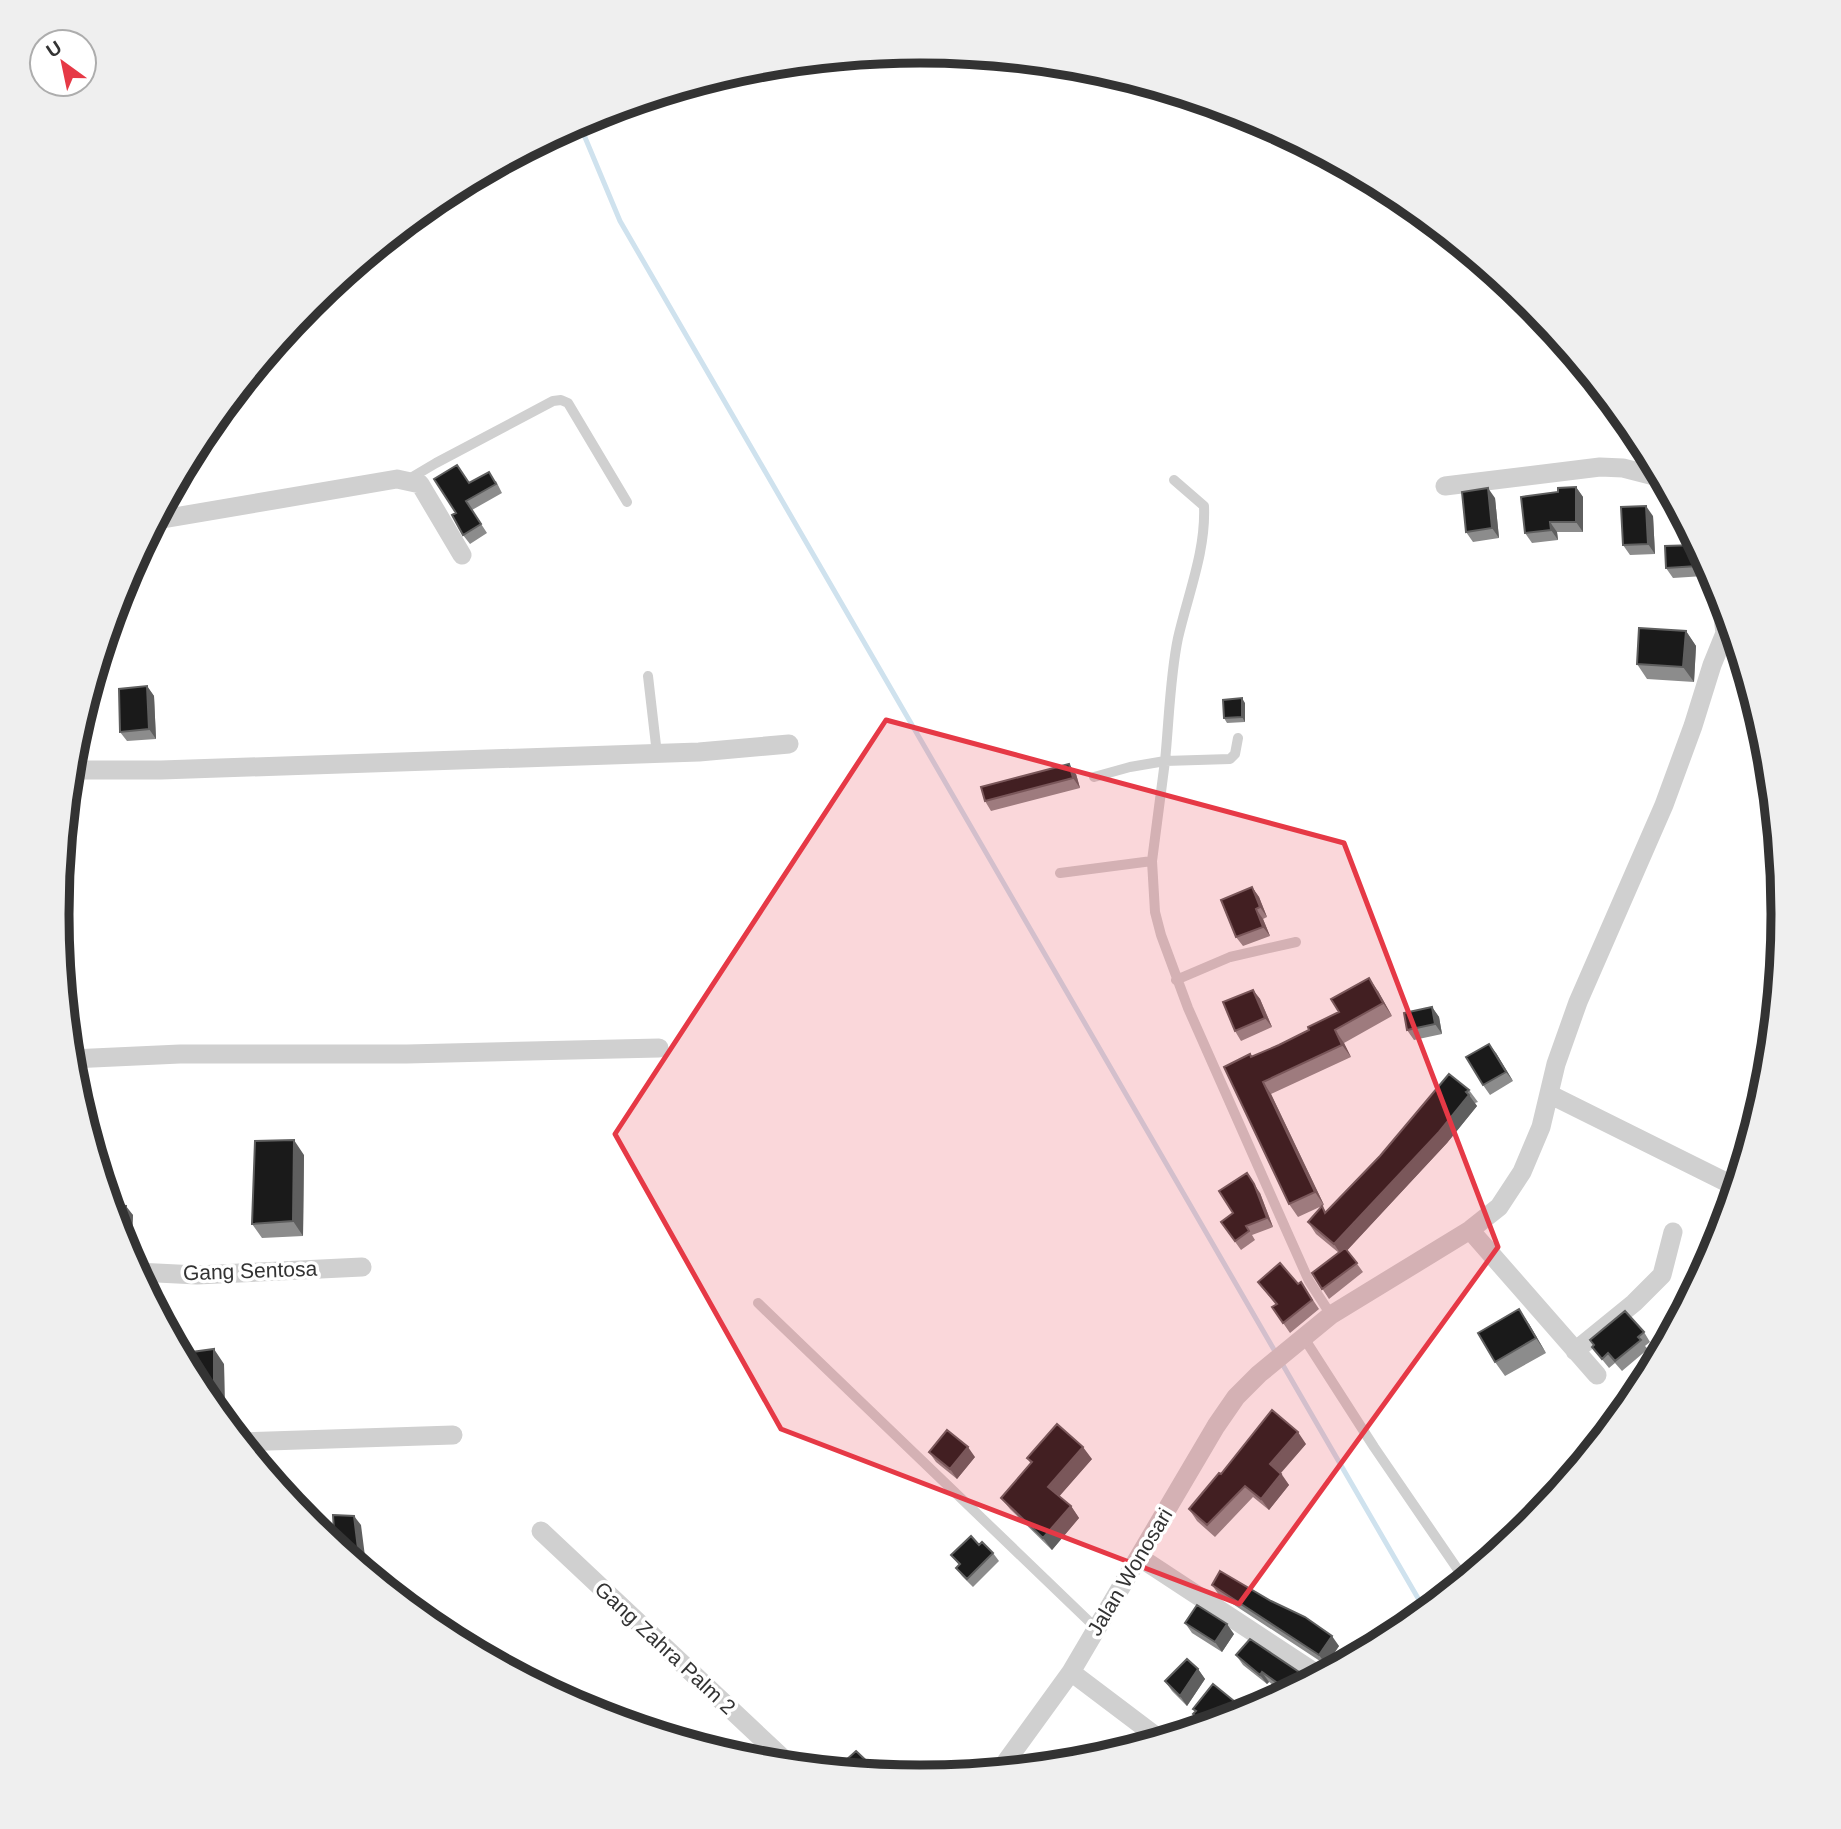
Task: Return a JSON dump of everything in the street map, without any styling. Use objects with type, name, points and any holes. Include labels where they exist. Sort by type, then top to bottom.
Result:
[{"type":"street","points":[[1445,486],[1600,467],[1623,468],[1649,475]]},
{"type":"street","points":[[168,518],[397,479],[409,480],[420,484],[462,555]]},
{"type":"street","name":"Jalan Wonosari","points":[[1006,1761],[1071,1672],[1216,1426],[1236,1397],[1259,1374],[1331,1315],[1470,1230],[1500,1207],[1522,1172],[1541,1127],[1551,1095],[1556,1064],[1578,1002],[1664,805],[1712,665],[1725,636]]},
{"type":"street","points":[[81,770],[161,770],[657,754],[789,744]]},
{"type":"street","points":[[81,1059],[659,1048]]},
{"type":"street","points":[[1551,1095],[1728,1183]]},
{"type":"street","points":[[1470,1230],[1597,1375]]},
{"type":"street","points":[[1575,1351],[1634,1303],[1662,1275],[1673,1231]]},
{"type":"street","name":"Gang Sentosa","points":[[149,1273],[197,1275],[362,1267]]},
{"type":"street","points":[[253,1443],[453,1435]]},
{"type":"street","name":"Gang Zahra Palm 2","points":[[541,1531],[778,1754]]},
{"type":"street","points":[[1139,1557],[1311,1670]]},
{"type":"street","points":[[1071,1672],[1152,1734]]},
{"type":"lane","points":[[409,480],[447,456],[553,401],[561,400],[568,403],[627,502]]},
{"type":"lane","points":[[1174,480],[1204,506],[1205,521],[1193,588],[1178,638],[1152,861],[1155,912],[1176,981],[1309,1281],[1331,1315]]},
{"type":"lane","points":[[648,676],[657,754]]},
{"type":"lane","points":[[1094,778],[1130,767],[1165,761],[1230,758],[1235,754],[1238,738]]},
{"type":"lane","points":[[1060,873],[1152,861]]},
{"type":"lane","points":[[1176,981],[1230,957],[1296,942]]},
{"type":"lane","points":[[758,1303],[1097,1629]]},
{"type":"lane","points":[[1302,1340],[1460,1573]]},
{"type":"highlighted area","points":[[886,720],[1344,843],[1498,1247],[1239,1604],[781,1429],[615,1134]]},
{"type":"building","points":[[457,465],[469,483],[489,472],[496,484],[466,501],[481,524],[463,535],[452,515],[456,513],[434,479]]},
{"type":"building","points":[[1576,487],[1576,522],[1550,522],[1551,530],[1525,533],[1521,497],[1558,492],[1558,488]]},
{"type":"building","points":[[1488,488],[1492,528],[1466,532],[1462,492]]},
{"type":"building","points":[[1646,506],[1648,544],[1623,545],[1621,507]]},
{"type":"building","points":[[1687,545],[1697,566],[1666,568],[1665,546]]},
{"type":"building","points":[[1639,628],[1686,631],[1683,667],[1637,664]]},
{"type":"building","points":[[147,686],[149,729],[120,732],[119,689]]},
{"type":"building","points":[[1242,698],[1242,717],[1224,718],[1223,700]]},
{"type":"building","points":[[1069,764],[1073,778],[985,801],[981,787]]},
{"type":"building","points":[[1252,887],[1260,907],[1256,909],[1263,927],[1236,937],[1221,900]]},
{"type":"building","points":[[1369,978],[1383,1003],[1335,1030],[1342,1045],[1263,1082],[1315,1192],[1289,1204],[1224,1067],[1250,1054],[1251,1057],[1279,1045],[1339,1012],[1331,999]]},
{"type":"building","points":[[1253,990],[1265,1018],[1235,1031],[1223,1002]]},
{"type":"building","points":[[1432,1007],[1435,1024],[1407,1030],[1404,1013]]},
{"type":"building","points":[[1489,1044],[1506,1072],[1483,1085],[1466,1057]]},
{"type":"building","points":[[1449,1074],[1469,1090],[1466,1092],[1469,1095],[1439,1132],[1334,1244],[1308,1222],[1322,1206],[1325,1213],[1380,1156]]},
{"type":"building","points":[[294,1140],[293,1221],[252,1224],[255,1141]]},
{"type":"building","points":[[1247,1173],[1267,1218],[1246,1226],[1249,1231],[1235,1241],[1221,1222],[1233,1213],[1219,1191]]},
{"type":"building","points":[[1345,1248],[1357,1263],[1322,1289],[1312,1273]]},
{"type":"building","points":[[1280,1263],[1298,1284],[1301,1282],[1312,1300],[1283,1323],[1272,1307],[1277,1304],[1258,1282]]},
{"type":"building","points":[[1519,1309],[1536,1338],[1495,1362],[1478,1333]]},
{"type":"building","points":[[1625,1311],[1644,1332],[1638,1337],[1641,1340],[1615,1361],[1608,1353],[1602,1359],[1590,1340]]},
{"type":"building","points":[[214,1349],[214,1389],[213,1388],[191,1352]]},
{"type":"building","points":[[1272,1410],[1298,1432],[1270,1464],[1281,1474],[1261,1499],[1245,1486],[1207,1525],[1189,1509]]},
{"type":"building","points":[[1057,1424],[1083,1447],[1048,1487],[1071,1506],[1043,1538],[1001,1498],[1032,1462],[1027,1458]]},
{"type":"building","points":[[947,1430],[968,1447],[950,1469],[929,1452]]},
{"type":"building","points":[[333,1515],[354,1516],[359,1555],[333,1531]]},
{"type":"building","points":[[971,1536],[979,1545],[982,1542],[993,1553],[967,1579],[956,1568],[960,1564],[951,1555]]},
{"type":"building","points":[[1220,1571],[1271,1601],[1305,1617],[1332,1636],[1319,1655],[1212,1585]]},
{"type":"building","points":[[1197,1605],[1227,1624],[1215,1642],[1185,1623]]},
{"type":"building","points":[[1250,1639],[1303,1675],[1281,1685],[1262,1672],[1260,1675],[1236,1655]]},
{"type":"building","points":[[1187,1659],[1198,1669],[1180,1696],[1165,1681]]},
{"type":"building","points":[[1213,1684],[1234,1701],[1227,1708],[1199,1719],[1193,1714],[1196,1711],[1193,1709]]},
{"type":"building","points":[[856,1751],[870,1764],[865,1764],[844,1762]]},
{"type":"waterway","points":[[583,133],[620,221],[1421,1603]]}]
